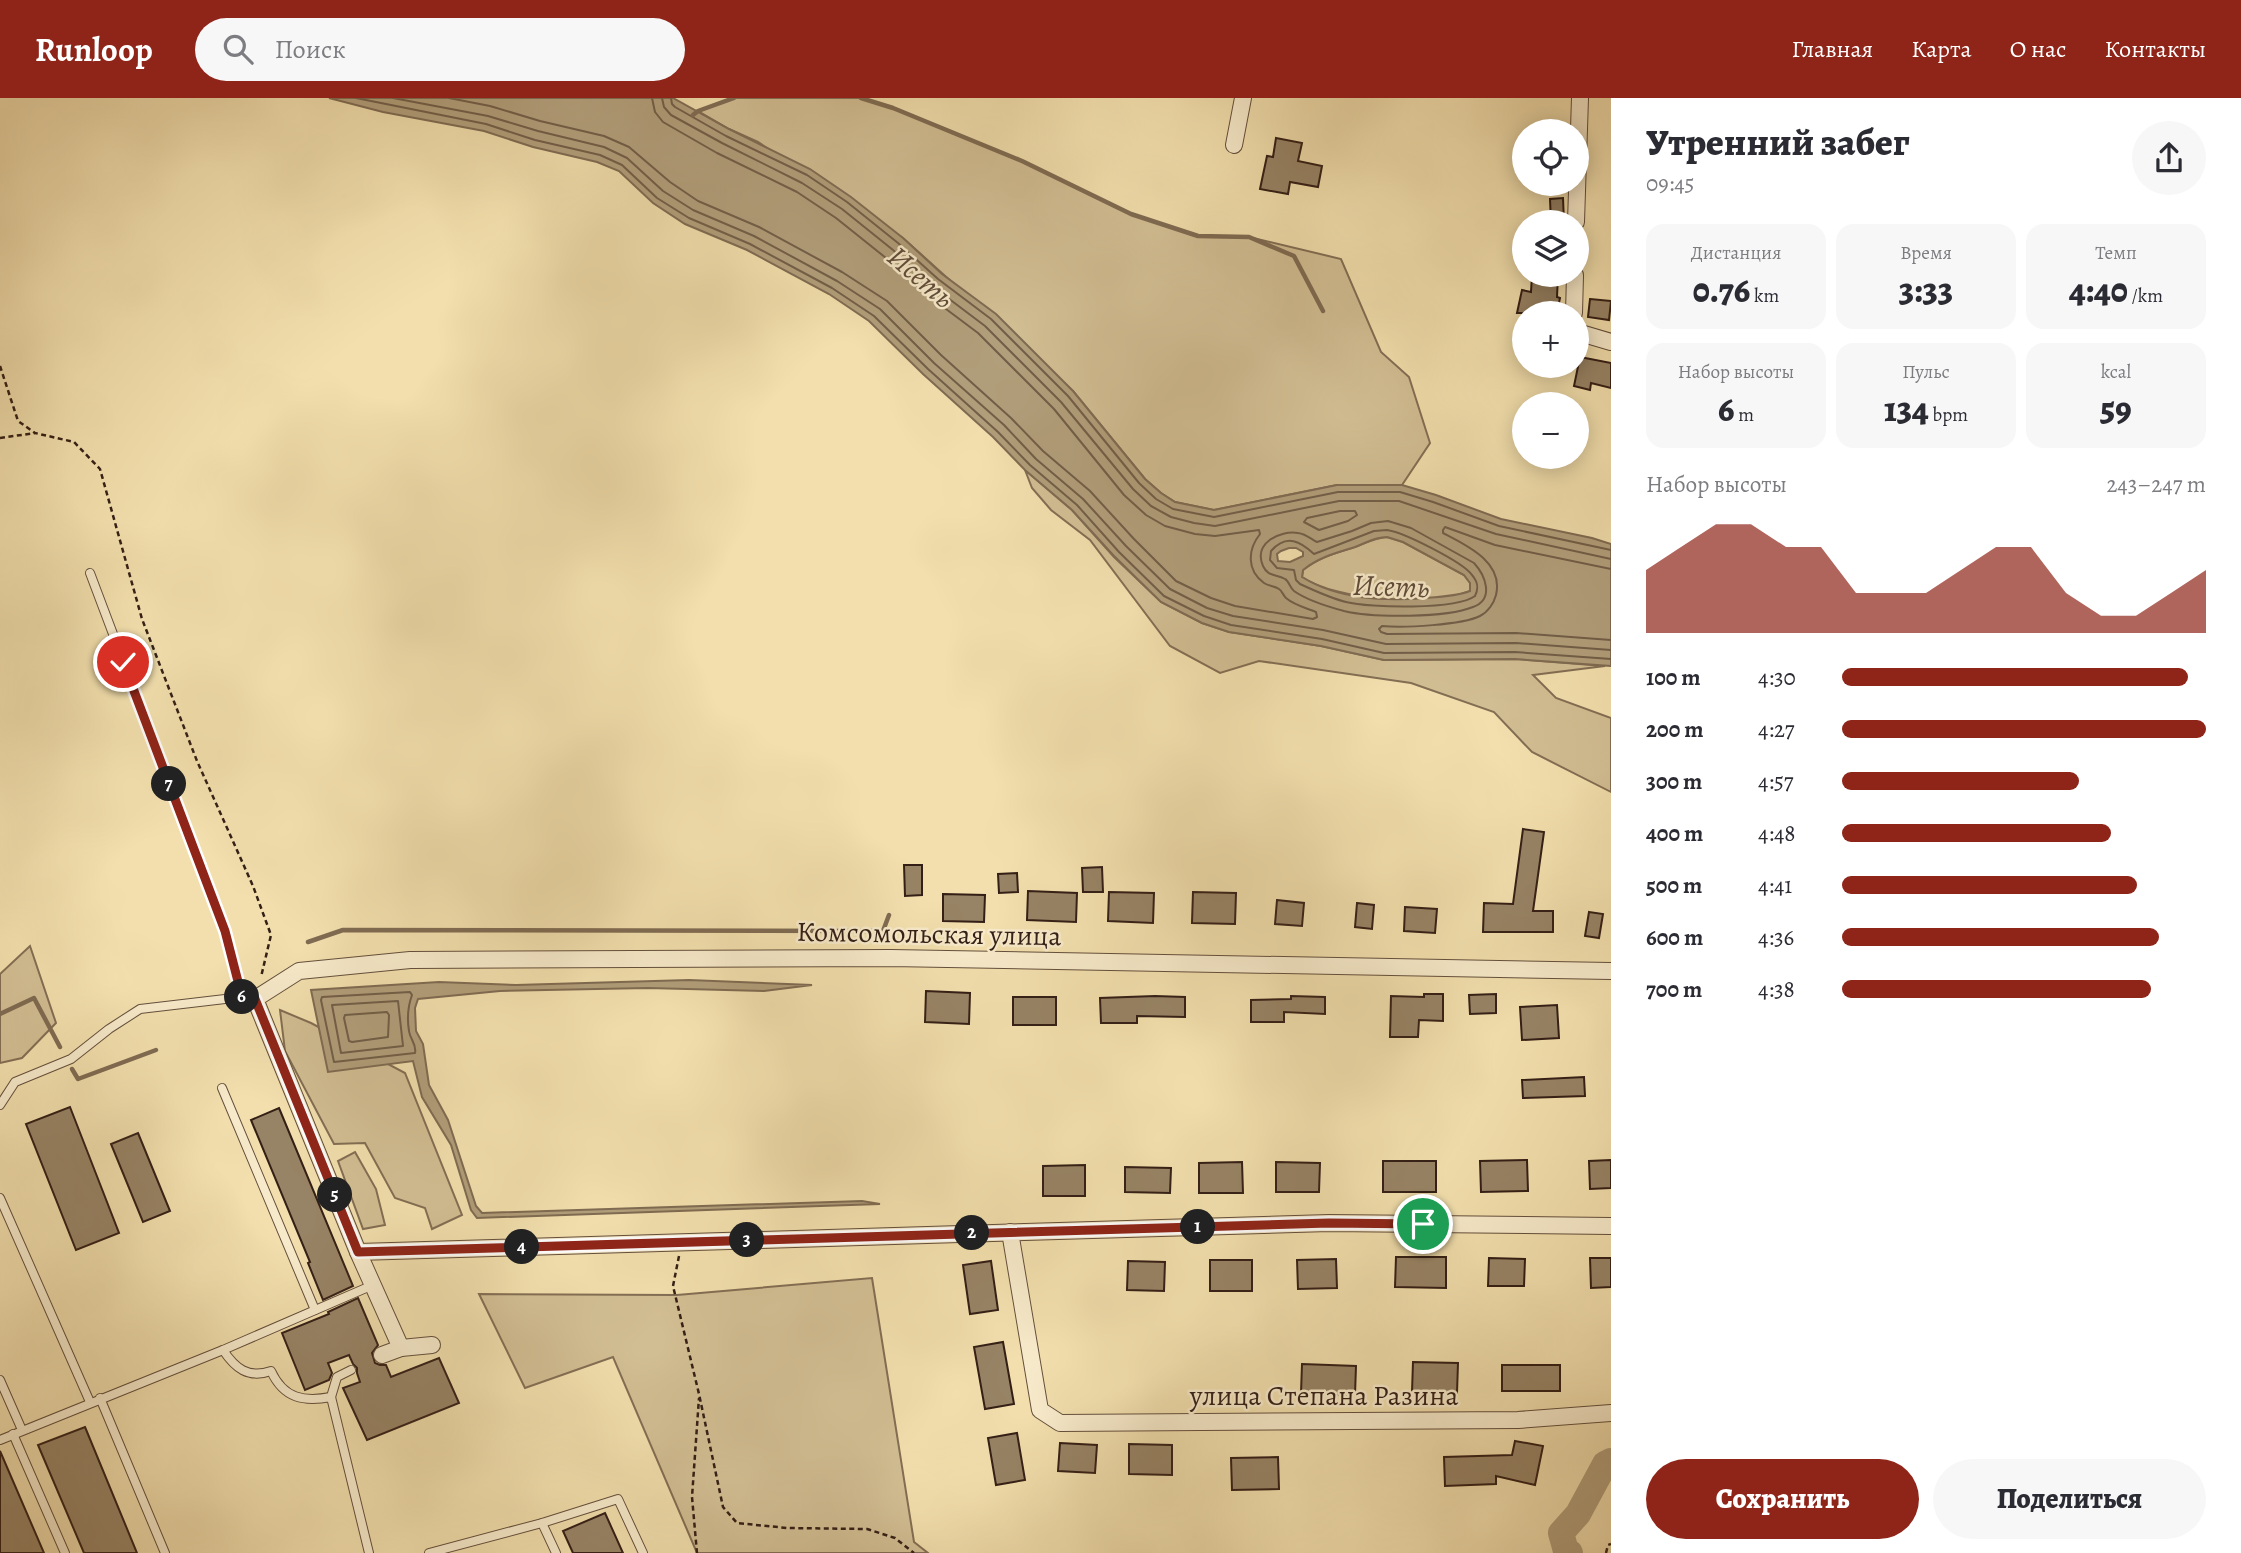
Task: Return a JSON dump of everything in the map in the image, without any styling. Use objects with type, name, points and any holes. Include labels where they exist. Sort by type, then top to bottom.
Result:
[{"type":"street","points":[[1234,145],[1243,98]]},
{"type":"street","points":[[1576,210],[1580,98]]},
{"type":"street","points":[[1589,336],[1611,342]]},
{"type":"street","name":"Комсомольская улица","points":[[249,998],[299,971],[410,960],[891,958],[1611,971]]},
{"type":"street","points":[[249,998],[401,1348]]},
{"type":"street","points":[[358,1252],[1329,1223],[1611,1226]]},
{"type":"street","name":"улица Степана Разина","points":[[1010,1232],[1040,1410],[1060,1423],[1518,1420],[1611,1413]]},
{"type":"street","points":[[382,1355],[401,1348],[432,1345]]},
{"type":"lane","points":[[0,1105],[15,1082],[71,1059],[140,1009],[249,998],[90,573]]},
{"type":"lane","points":[[222,1088],[315,1310]]},
{"type":"lane","points":[[0,1198],[90,1402]]},
{"type":"lane","points":[[0,1440],[223,1350],[373,1285]]},
{"type":"lane","points":[[223,1350],[240,1369],[260,1375],[271,1371],[276,1382],[299,1399],[331,1397]]},
{"type":"lane","points":[[351,1370],[337,1377],[331,1397],[369,1553]]},
{"type":"lane","points":[[0,1380],[17,1432],[65,1553]]},
{"type":"lane","points":[[100,1398],[166,1553]]},
{"type":"lane","points":[[429,1553],[455,1550],[618,1499],[643,1553]]},
{"type":"lane","points":[[542,1523],[556,1553]]},
{"type":"path","points":[[0,366],[18,421],[35,433]]},
{"type":"path","points":[[0,438],[35,433],[75,442],[100,469],[142,619],[197,761],[254,886],[271,936],[249,998]]},
{"type":"path","points":[[682,1242],[673,1286],[723,1507],[737,1523],[787,1528],[867,1529],[895,1538],[914,1553]]},
{"type":"path","points":[[696,1553],[692,1497],[699,1394]]},
{"type":"path","points":[[1606,1553],[1608,1545],[1611,1544]]},
{"type":"shaded area","points":[[734,98],[861,98],[893,108],[1022,161],[1131,214],[1198,236],[1249,237],[1341,259],[1381,352],[1409,377],[1430,443],[1402,485],[1337,485],[1214,510],[1175,502],[1145,479],[1073,391],[903,238],[758,142],[698,111]]},
{"type":"shaded area","points":[[1025,470],[1072,510],[1114,557],[1161,602],[1202,623],[1229,632],[1321,646],[1384,660],[1515,659],[1605,666],[1533,675],[1556,698],[1611,718],[1611,792],[1532,752],[1494,712],[1411,683],[1259,661],[1220,673],[1170,646],[1090,540],[1051,510],[1032,488]]},
{"type":"shaded area","points":[[1387,537],[1403,542],[1464,575],[1470,583],[1470,591],[1432,599],[1384,599],[1338,592],[1302,577],[1303,570],[1321,559]]},
{"type":"shaded area","points":[[30,946],[56,1023],[22,1058],[0,1063],[0,974]]},
{"type":"shaded area","points":[[280,1010],[311,1023],[405,1073],[462,1215],[432,1229],[425,1208],[395,1198],[365,1143],[334,1144],[285,1051]]},
{"type":"shaded area","points":[[355,1152],[376,1189],[385,1225],[363,1229],[338,1161]]},
{"type":"shaded area","points":[[872,1278],[914,1542],[928,1553],[697,1553],[613,1357],[525,1388],[479,1294],[677,1295]]},
{"type":"water","name":"Исеть","points":[[329,98],[673,98],[810,169],[903,238],[942,274],[996,314],[1073,391],[1145,479],[1175,502],[1214,510],[1337,485],[1402,485],[1501,519],[1611,544],[1611,666],[1515,659],[1384,660],[1321,646],[1229,632],[1202,623],[1161,602],[1072,510],[1025,470],[869,321],[829,294],[747,250],[685,224],[653,203],[619,171],[597,162],[533,147],[484,131],[383,112]],"holes":[[[1387,537],[1403,542],[1464,575],[1470,583],[1470,591],[1437,597],[1378,599],[1346,595],[1316,585],[1302,577],[1303,570],[1321,559],[1374,539]],[[1289,548],[1296,548],[1303,552],[1303,556],[1290,562],[1278,561],[1277,554]]]},
{"type":"water","points":[[689,980],[812,985],[764,991],[648,988],[500,991],[418,999],[415,1008],[416,1031],[423,1044],[429,1085],[448,1120],[476,1206],[482,1213],[862,1201],[880,1204],[477,1218],[471,1210],[451,1145],[422,1097],[413,1061],[328,1072],[311,990],[439,982],[516,985]]},
{"type":"building","points":[[1276,138],[1302,143],[1298,161],[1322,166],[1318,187],[1290,182],[1288,194],[1260,189],[1267,156],[1273,157]]},
{"type":"building","points":[[1563,198],[1564,210],[1550,210],[1550,199]]},
{"type":"building","points":[[1531,287],[1557,287],[1559,301],[1520,301],[1522,290],[1531,292]]},
{"type":"building","points":[[1590,299],[1611,301],[1609,320],[1589,317]]},
{"type":"building","points":[[1589,359],[1611,363],[1611,388],[1591,383],[1590,390],[1574,386],[1576,378],[1589,378]]},
{"type":"building","points":[[1523,829],[1544,832],[1533,911],[1553,911],[1553,932],[1483,932],[1484,903],[1513,904]]},
{"type":"building","points":[[904,865],[922,865],[922,895],[905,896]]},
{"type":"building","points":[[1102,867],[1103,892],[1083,892],[1082,868]]},
{"type":"building","points":[[1017,873],[1018,892],[999,893],[998,874]]},
{"type":"building","points":[[1028,891],[1077,893],[1076,922],[1027,920]]},
{"type":"building","points":[[1109,892],[1154,893],[1153,923],[1108,921]]},
{"type":"building","points":[[1193,892],[1236,893],[1235,924],[1192,923]]},
{"type":"building","points":[[943,894],[985,895],[984,922],[943,921]]},
{"type":"building","points":[[1277,900],[1304,903],[1302,926],[1275,924]]},
{"type":"building","points":[[1357,903],[1374,905],[1372,929],[1355,927]]},
{"type":"building","points":[[1405,907],[1437,909],[1435,933],[1404,931]]},
{"type":"building","points":[[1589,912],[1603,914],[1599,938],[1585,936]]},
{"type":"building","points":[[926,991],[970,993],[969,1024],[925,1022]]},
{"type":"building","points":[[1424,994],[1443,994],[1443,1021],[1419,1020],[1418,1037],[1390,1037],[1391,996],[1424,997]]},
{"type":"building","points":[[1496,994],[1496,1013],[1470,1014],[1469,995]]},
{"type":"building","points":[[1291,996],[1325,997],[1325,1014],[1284,1012],[1284,1022],[1251,1022],[1251,1000],[1291,999]]},
{"type":"building","points":[[1013,997],[1056,997],[1056,1025],[1013,1025]]},
{"type":"building","points":[[1185,997],[1185,1017],[1137,1016],[1137,1023],[1101,1023],[1100,998]]},
{"type":"building","points":[[1557,1005],[1559,1038],[1522,1040],[1520,1007]]},
{"type":"building","points":[[1584,1077],[1585,1096],[1523,1098],[1522,1080]]},
{"type":"building","points":[[70,1107],[119,1233],[76,1250],[26,1124]]},
{"type":"building","points":[[279,1108],[353,1286],[323,1300],[251,1120]]},
{"type":"building","points":[[138,1133],[170,1211],[143,1222],[111,1144]]},
{"type":"building","points":[[1527,1160],[1528,1191],[1481,1192],[1480,1161]]},
{"type":"building","points":[[1611,1160],[1611,1188],[1590,1189],[1589,1161]]},
{"type":"building","points":[[1383,1161],[1436,1161],[1436,1192],[1383,1192]]},
{"type":"building","points":[[1242,1162],[1243,1193],[1199,1193],[1199,1163]]},
{"type":"building","points":[[1276,1162],[1320,1163],[1319,1192],[1276,1192]]},
{"type":"building","points":[[1085,1165],[1085,1196],[1043,1196],[1043,1166]]},
{"type":"building","points":[[1125,1167],[1171,1168],[1170,1193],[1125,1192]]},
{"type":"building","points":[[1396,1257],[1446,1257],[1446,1288],[1395,1287]]},
{"type":"building","points":[[1489,1258],[1525,1259],[1524,1286],[1488,1286]]},
{"type":"building","points":[[1590,1258],[1611,1258],[1611,1287],[1591,1288]]},
{"type":"building","points":[[1336,1259],[1337,1288],[1298,1289],[1297,1260]]},
{"type":"building","points":[[1210,1260],[1252,1260],[1252,1291],[1210,1291]]},
{"type":"building","points":[[991,1261],[998,1310],[970,1314],[963,1265]]},
{"type":"building","points":[[1128,1261],[1165,1262],[1164,1291],[1127,1290]]},
{"type":"building","points":[[358,1298],[378,1345],[372,1353],[375,1363],[386,1365],[391,1377],[439,1358],[459,1403],[367,1440],[343,1388],[360,1382],[357,1368],[349,1355],[328,1363],[332,1373],[329,1380],[305,1390],[282,1333],[329,1314],[328,1312]]},
{"type":"building","points":[[1003,1342],[1014,1404],[985,1409],[974,1347]]},
{"type":"building","points":[[1413,1362],[1458,1363],[1457,1393],[1412,1392]]},
{"type":"building","points":[[1302,1364],[1356,1366],[1355,1395],[1301,1393]]},
{"type":"building","points":[[1502,1365],[1560,1365],[1560,1391],[1502,1391]]},
{"type":"building","points":[[85,1427],[137,1553],[84,1553],[38,1445]]},
{"type":"building","points":[[1017,1433],[1025,1480],[996,1485],[988,1438]]},
{"type":"building","points":[[1515,1441],[1543,1446],[1535,1485],[1496,1476],[1496,1484],[1445,1486],[1444,1457],[1512,1455]]},
{"type":"building","points":[[1060,1443],[1097,1445],[1095,1473],[1058,1471]]},
{"type":"building","points":[[1129,1444],[1172,1445],[1172,1475],[1129,1474]]},
{"type":"building","points":[[0,1451],[44,1553],[0,1553]]},
{"type":"building","points":[[1278,1457],[1279,1489],[1232,1490],[1231,1458]]},
{"type":"building","points":[[605,1513],[623,1553],[573,1553],[563,1531]]},
{"type":"waterway","points":[[693,115],[734,98]]},
{"type":"waterway","points":[[861,98],[893,108],[1022,161],[1131,214],[1198,236],[1249,237],[1294,256],[1323,311]]},
{"type":"waterway","points":[[308,942],[343,930],[883,931],[889,915]]},
{"type":"waterway","points":[[0,1014],[34,998],[60,1047]]},
{"type":"waterway","points":[[72,1069],[78,1079],[156,1050]]},
{"type":"waterway","points":[[1570,1553],[1566,1551],[1561,1533],[1578,1514],[1605,1464],[1611,1461]]},
{"type":"route","points":[[123,662],[225,931],[242,997],[255,999],[358,1252],[1329,1223],[1423,1224]]}]
